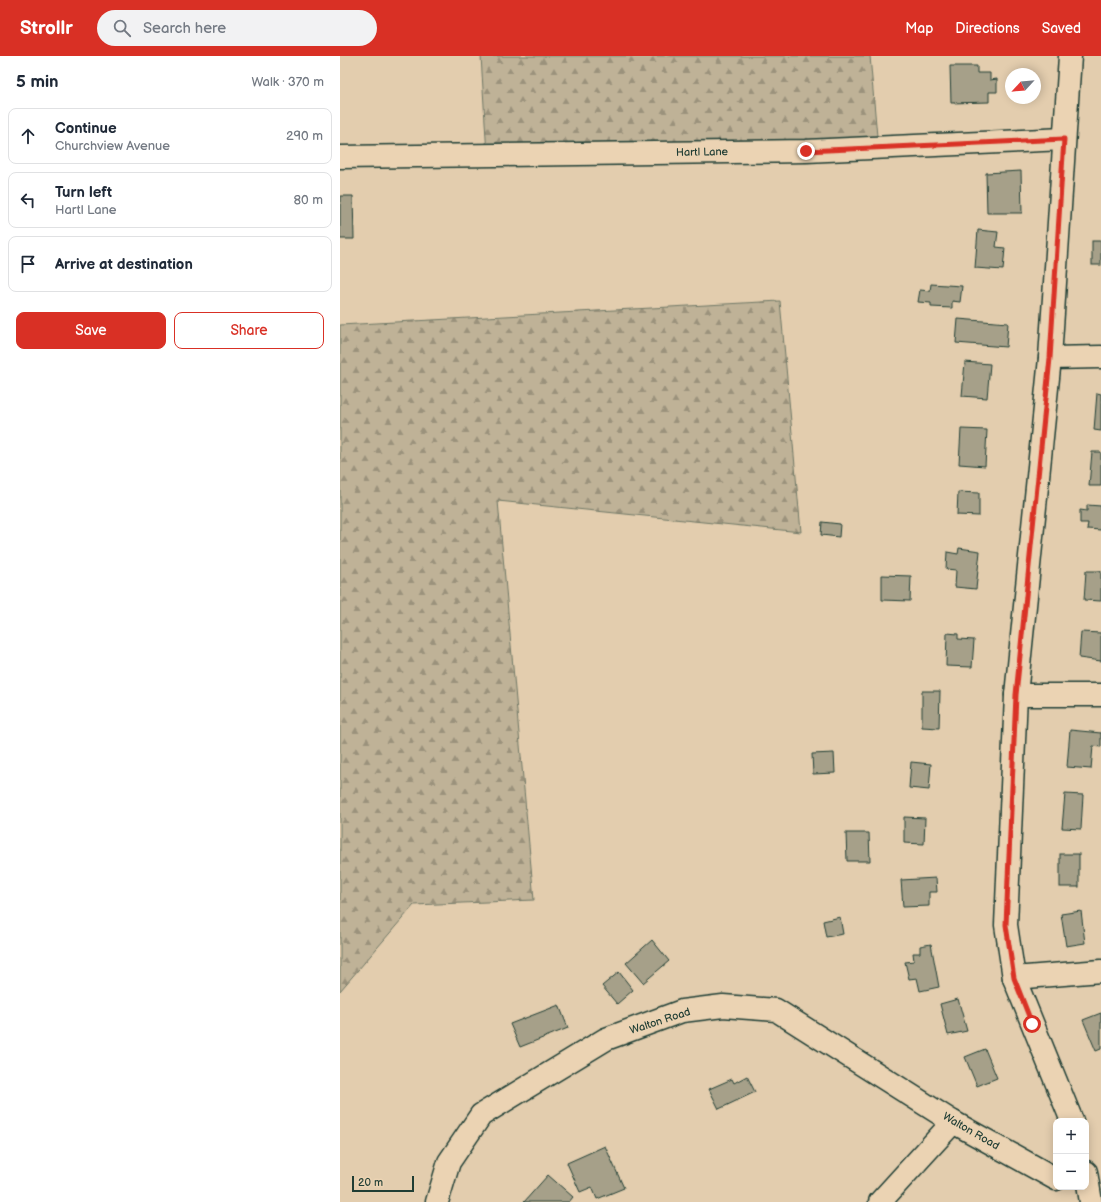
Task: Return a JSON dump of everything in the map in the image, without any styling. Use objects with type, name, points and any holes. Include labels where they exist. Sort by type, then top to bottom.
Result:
[{"type":"street","points":[[1070,56],[1050,358],[1016,695],[1006,925],[1014,978],[1071,1118]]},
{"type":"street","name":"Hartl Lane","points":[[340,157],[806,151],[1064,139]]},
{"type":"street","points":[[1050,358],[1101,357]]},
{"type":"street","points":[[1016,695],[1101,695]]},
{"type":"street","points":[[1014,978],[1101,971]]},
{"type":"street","name":"Walton Road","points":[[437,1202],[449,1162],[481,1115],[606,1038],[682,1011],[723,1006],[776,1010],[953,1122],[1053,1177]]},
{"type":"street","points":[[880,1202],[953,1122]]},
{"type":"street","points":[[1089,1189],[1091,1200]]},
{"type":"street","points":[[1075,1190],[1091,1200]]},
{"type":"green space","points":[[481,56],[870,56],[878,148],[487,155]]},
{"type":"green space","points":[[780,301],[801,532],[498,501],[534,900],[414,905],[340,991],[340,325]]},
{"type":"building","points":[[950,66],[977,66],[977,73],[990,73],[990,80],[997,79],[997,92],[989,92],[989,102],[951,103]]},
{"type":"building","points":[[1021,171],[1022,213],[987,213],[986,173]]},
{"type":"building","points":[[340,196],[353,196],[354,239],[340,239]]},
{"type":"building","points":[[978,230],[998,232],[996,247],[1005,248],[1003,270],[975,268]]},
{"type":"building","points":[[1092,241],[1101,241],[1101,265],[1092,265]]},
{"type":"building","points":[[931,284],[962,286],[960,302],[952,301],[952,308],[931,307],[931,303],[918,302],[920,290],[930,291]]},
{"type":"building","points":[[958,319],[1008,323],[1006,347],[956,343]]},
{"type":"building","points":[[965,362],[990,364],[987,398],[962,396]]},
{"type":"building","points":[[1097,393],[1101,394],[1101,431],[1094,430]]},
{"type":"building","points":[[961,429],[987,430],[985,466],[959,464]]},
{"type":"building","points":[[1092,452],[1101,452],[1101,486],[1089,486]]},
{"type":"building","points":[[958,492],[979,493],[979,516],[957,515]]},
{"type":"building","points":[[1087,505],[1101,506],[1101,530],[1087,529],[1088,523],[1080,523],[1080,510],[1087,511]]},
{"type":"building","points":[[822,522],[840,524],[839,537],[821,535]]},
{"type":"building","points":[[959,548],[980,551],[976,589],[955,587],[956,570],[946,569],[947,552],[958,554]]},
{"type":"building","points":[[1086,571],[1101,571],[1101,601],[1084,600]]},
{"type":"building","points":[[882,575],[911,576],[910,601],[882,600]]},
{"type":"building","points":[[1081,632],[1101,633],[1101,661],[1079,658]]},
{"type":"building","points":[[947,633],[958,634],[958,639],[974,640],[972,667],[946,666]]},
{"type":"building","points":[[922,691],[940,691],[939,728],[922,727]]},
{"type":"building","points":[[1070,730],[1101,733],[1101,747],[1093,746],[1091,769],[1067,767]]},
{"type":"building","points":[[834,753],[835,773],[813,774],[812,754]]},
{"type":"building","points":[[911,762],[931,764],[929,790],[909,788]]},
{"type":"building","points":[[1065,794],[1083,795],[1081,829],[1062,828]]},
{"type":"building","points":[[904,817],[925,818],[924,844],[904,843]]},
{"type":"building","points":[[846,833],[869,833],[870,861],[847,861]]},
{"type":"building","points":[[1060,854],[1079,854],[1079,887],[1060,887]]},
{"type":"building","points":[[936,878],[937,892],[929,892],[929,906],[903,907],[901,880]]},
{"type":"building","points":[[1081,911],[1085,943],[1066,946],[1061,914]]},
{"type":"building","points":[[840,917],[843,934],[826,937],[823,921]]},
{"type":"building","points":[[652,940],[669,961],[643,983],[626,963]]},
{"type":"building","points":[[931,944],[939,987],[920,991],[917,978],[909,979],[905,962],[914,961],[913,953],[920,953],[920,946]]},
{"type":"building","points":[[619,972],[633,990],[617,1004],[602,986]]},
{"type":"building","points":[[958,999],[967,1031],[948,1035],[940,1004]]},
{"type":"building","points":[[559,1005],[568,1028],[520,1047],[510,1024]]},
{"type":"building","points":[[1101,1013],[1101,1049],[1096,1051],[1083,1020]]},
{"type":"building","points":[[985,1049],[997,1078],[977,1086],[965,1057]]},
{"type":"building","points":[[747,1076],[755,1092],[719,1109],[709,1089],[732,1079],[734,1083]]},
{"type":"building","points":[[605,1146],[624,1188],[597,1199],[592,1187],[580,1192],[567,1163]]},
{"type":"building","points":[[548,1175],[573,1197],[569,1202],[524,1202]]},
{"type":"route","points":[[806,151],[1064,139],[1050,358],[1016,695],[1006,925],[1014,978],[1032,1024]]}]
